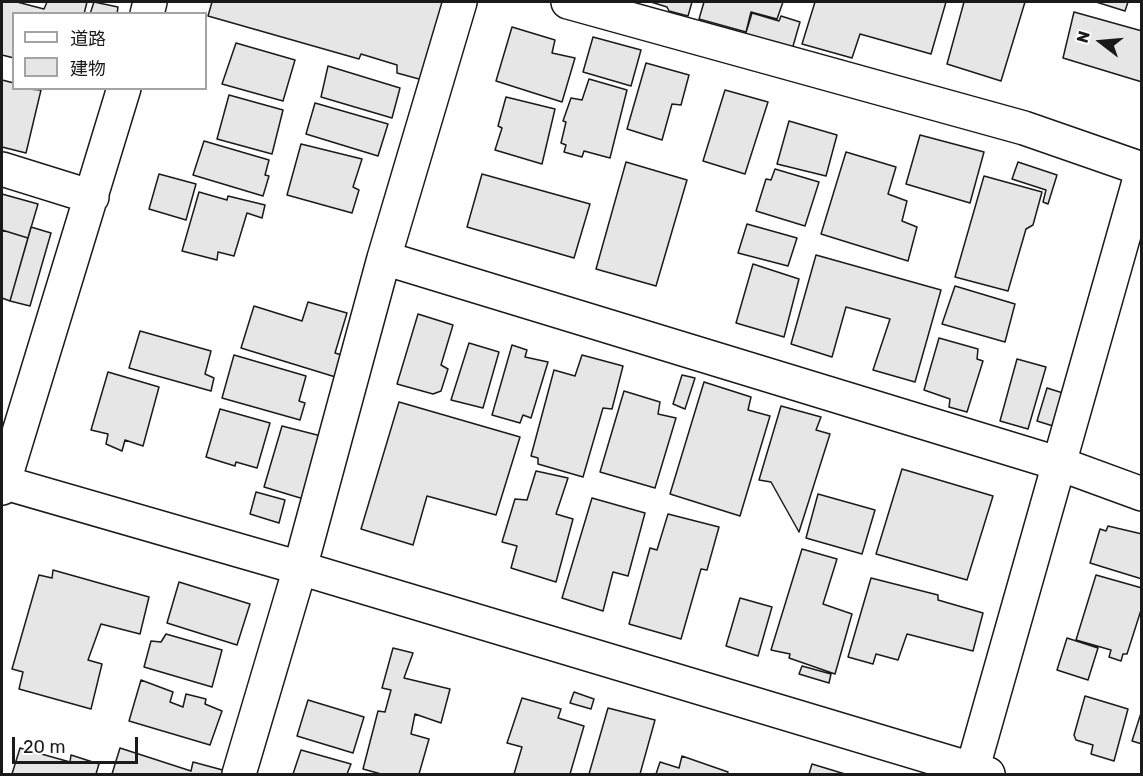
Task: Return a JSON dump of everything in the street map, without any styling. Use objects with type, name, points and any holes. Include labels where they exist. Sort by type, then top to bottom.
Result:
[{"type":"street","points":[[239,774],[300,568],[384,258],[460,2]]},
{"type":"street","points":[[123,90],[2,485],[300,568],[977,773],[1142,170],[1024,128],[568,2]]},
{"type":"street","points":[[2,169],[92,197]]},
{"type":"street","points":[[384,258],[1060,465],[1142,494]]},
{"type":"building","points":[[2,2],[17,2],[44,9],[47,2],[87,2],[84,12],[12,12],[12,58],[2,55]]},
{"type":"building","points":[[94,2],[118,7],[117,12],[91,12]]},
{"type":"building","points":[[212,2],[451,2],[430,82],[397,73],[397,65],[361,54],[359,59],[208,16]]},
{"type":"building","points":[[651,2],[692,2],[688,16],[669,11],[667,7]]},
{"type":"building","points":[[704,2],[783,2],[777,19],[751,12],[746,32],[699,19]]},
{"type":"building","points":[[815,2],[946,2],[931,54],[860,34],[852,58],[802,44]]},
{"type":"building","points":[[964,2],[1025,2],[1001,81],[947,64]]},
{"type":"building","points":[[1096,2],[1128,2],[1125,11]]},
{"type":"building","points":[[1074,12],[1142,31],[1142,82],[1063,58]]},
{"type":"building","points":[[752,13],[779,21],[781,16],[800,22],[791,53],[744,39]]},
{"type":"building","points":[[512,27],[555,40],[552,53],[575,58],[562,102],[496,81]]},
{"type":"building","points":[[593,37],[641,50],[631,86],[583,72]]},
{"type":"building","points":[[236,43],[295,60],[283,101],[222,84]]},
{"type":"building","points":[[646,63],[689,75],[681,105],[672,104],[662,140],[627,129]]},
{"type":"building","points":[[328,66],[400,88],[392,118],[321,97]]},
{"type":"building","points":[[589,79],[627,90],[610,158],[584,151],[582,157],[564,152],[566,145],[561,143],[566,122],[563,121],[571,98],[582,100]]},
{"type":"building","points":[[2,80],[12,82],[12,90],[41,90],[26,153],[2,147]]},
{"type":"building","points":[[725,90],[768,102],[745,174],[703,161]]},
{"type":"building","points":[[229,95],[283,110],[272,154],[217,139]]},
{"type":"building","points":[[506,97],[555,109],[542,164],[495,150],[502,128],[498,126]]},
{"type":"building","points":[[315,103],[388,124],[378,156],[306,134]]},
{"type":"building","points":[[789,121],[837,135],[826,176],[777,164]]},
{"type":"building","points":[[920,135],[984,152],[970,203],[906,184]]},
{"type":"building","points":[[204,141],[269,160],[265,175],[269,176],[263,196],[193,175]]},
{"type":"building","points":[[301,144],[362,159],[353,187],[359,190],[352,213],[287,195]]},
{"type":"building","points":[[846,152],[896,167],[888,194],[907,201],[902,221],[917,227],[908,261],[821,234]]},
{"type":"building","points":[[626,162],[687,180],[656,286],[596,269]]},
{"type":"building","points":[[1018,162],[1057,175],[1048,204],[1043,202],[1046,190],[1012,179]]},
{"type":"building","points":[[775,169],[819,182],[805,226],[756,211],[766,179],[771,180]]},
{"type":"building","points":[[159,174],[196,184],[186,220],[149,209]]},
{"type":"building","points":[[482,174],[590,204],[574,258],[467,227]]},
{"type":"building","points":[[984,176],[1042,192],[1033,225],[1026,229],[1008,291],[955,277]]},
{"type":"building","points":[[199,192],[227,200],[228,196],[265,205],[262,218],[247,213],[234,256],[218,252],[217,260],[182,251]]},
{"type":"building","points":[[2,194],[38,204],[28,238],[2,230]]},
{"type":"building","points":[[747,224],[797,238],[788,266],[738,253]]},
{"type":"building","points":[[31,227],[51,233],[30,306],[10,301]]},
{"type":"building","points":[[2,230],[28,238],[10,301],[2,298]]},
{"type":"building","points":[[816,255],[941,290],[915,382],[873,370],[890,319],[846,307],[832,357],[791,344]]},
{"type":"building","points":[[753,264],[799,279],[784,337],[736,323]]},
{"type":"building","points":[[955,286],[1015,304],[1005,342],[942,324]]},
{"type":"building","points":[[308,302],[347,313],[335,353],[348,357],[342,379],[241,348],[254,306],[302,321]]},
{"type":"building","points":[[418,314],[453,325],[441,365],[448,369],[441,391],[433,394],[397,384]]},
{"type":"building","points":[[140,331],[211,351],[205,374],[214,378],[211,391],[129,368]]},
{"type":"building","points":[[939,338],[978,349],[977,359],[983,361],[967,412],[949,407],[950,399],[924,390]]},
{"type":"building","points":[[469,343],[499,352],[483,408],[451,400]]},
{"type":"building","points":[[512,345],[527,350],[525,357],[548,362],[531,418],[523,415],[520,423],[492,415]]},
{"type":"building","points":[[234,355],[306,376],[299,401],[305,403],[300,420],[222,398]]},
{"type":"building","points":[[582,355],[623,366],[612,409],[603,408],[583,477],[538,464],[538,458],[531,456],[554,370],[575,376]]},
{"type":"building","points":[[1017,359],[1046,367],[1028,429],[1000,421]]},
{"type":"building","points":[[108,372],[159,387],[143,446],[125,440],[122,451],[106,444],[108,434],[91,430]]},
{"type":"building","points":[[682,375],[695,378],[685,409],[673,404]]},
{"type":"building","points":[[704,382],[751,397],[748,410],[770,416],[740,516],[670,494]]},
{"type":"building","points":[[1047,388],[1063,393],[1053,426],[1037,421]]},
{"type":"building","points":[[624,391],[660,402],[658,414],[676,418],[655,488],[600,472]]},
{"type":"building","points":[[399,402],[520,437],[496,515],[427,496],[413,545],[361,529]]},
{"type":"building","points":[[781,406],[821,417],[816,430],[830,434],[799,532],[771,482],[759,480]]},
{"type":"building","points":[[220,409],[270,423],[257,468],[236,462],[235,466],[206,457]]},
{"type":"building","points":[[282,426],[325,437],[307,500],[264,487]]},
{"type":"building","points":[[902,469],[993,496],[967,580],[876,554]]},
{"type":"building","points":[[536,471],[568,478],[556,514],[573,519],[556,582],[511,568],[517,546],[502,542],[515,499],[527,500]]},
{"type":"building","points":[[256,492],[285,500],[279,523],[250,514]]},
{"type":"building","points":[[818,494],[875,510],[862,554],[806,538]]},
{"type":"building","points":[[592,498],[645,513],[628,576],[613,572],[603,611],[562,598]]},
{"type":"building","points":[[668,514],[719,527],[707,570],[701,569],[681,639],[629,624],[650,548],[657,550]]},
{"type":"building","points":[[1108,526],[1142,534],[1142,579],[1090,563],[1100,529],[1106,531]]},
{"type":"building","points":[[802,549],[837,559],[823,604],[852,614],[835,674],[789,658],[790,654],[771,650]]},
{"type":"building","points":[[53,570],[149,597],[140,634],[101,624],[88,660],[102,664],[91,709],[19,689],[23,672],[12,669],[39,575],[52,578]]},
{"type":"building","points":[[1096,575],[1142,588],[1142,607],[1127,654],[1123,654],[1121,661],[1109,657],[1111,650],[1076,640]]},
{"type":"building","points":[[871,578],[938,595],[938,600],[983,613],[973,651],[907,634],[898,660],[876,654],[873,664],[848,657]]},
{"type":"building","points":[[179,582],[250,604],[237,645],[167,623]]},
{"type":"building","points":[[740,598],[772,607],[758,656],[726,646]]},
{"type":"building","points":[[166,634],[222,650],[212,687],[144,667],[151,641],[161,642]]},
{"type":"building","points":[[1067,638],[1098,648],[1088,680],[1057,670]]},
{"type":"building","points":[[393,648],[413,653],[404,678],[450,689],[441,723],[415,714],[411,734],[429,739],[419,774],[381,774],[363,769],[378,711],[385,712],[391,690],[382,688]]},
{"type":"building","points":[[802,666],[831,674],[829,683],[799,674]]},
{"type":"building","points":[[141,680],[173,692],[170,702],[183,707],[186,694],[206,699],[205,704],[222,711],[210,745],[129,721]]},
{"type":"building","points":[[574,692],[594,699],[591,709],[570,703]]},
{"type":"building","points":[[1085,696],[1128,709],[1114,761],[1091,754],[1093,745],[1076,740],[1074,735]]},
{"type":"building","points":[[522,698],[561,709],[558,718],[584,726],[570,774],[514,774],[522,747],[507,743]]},
{"type":"building","points":[[308,700],[364,717],[353,753],[297,736]]},
{"type":"building","points":[[608,708],[655,720],[640,774],[589,774]]},
{"type":"building","points":[[1142,710],[1142,744],[1132,741]]},
{"type":"building","points":[[20,748],[70,762],[71,755],[99,764],[96,774],[12,774]]},
{"type":"building","points":[[120,748],[191,771],[193,762],[230,772],[229,774],[112,774]]},
{"type":"building","points":[[301,750],[351,764],[347,774],[293,774]]},
{"type":"building","points":[[682,756],[728,772],[727,774],[656,774],[660,762],[679,768]]},
{"type":"building","points":[[812,764],[845,774],[809,774]]}]
